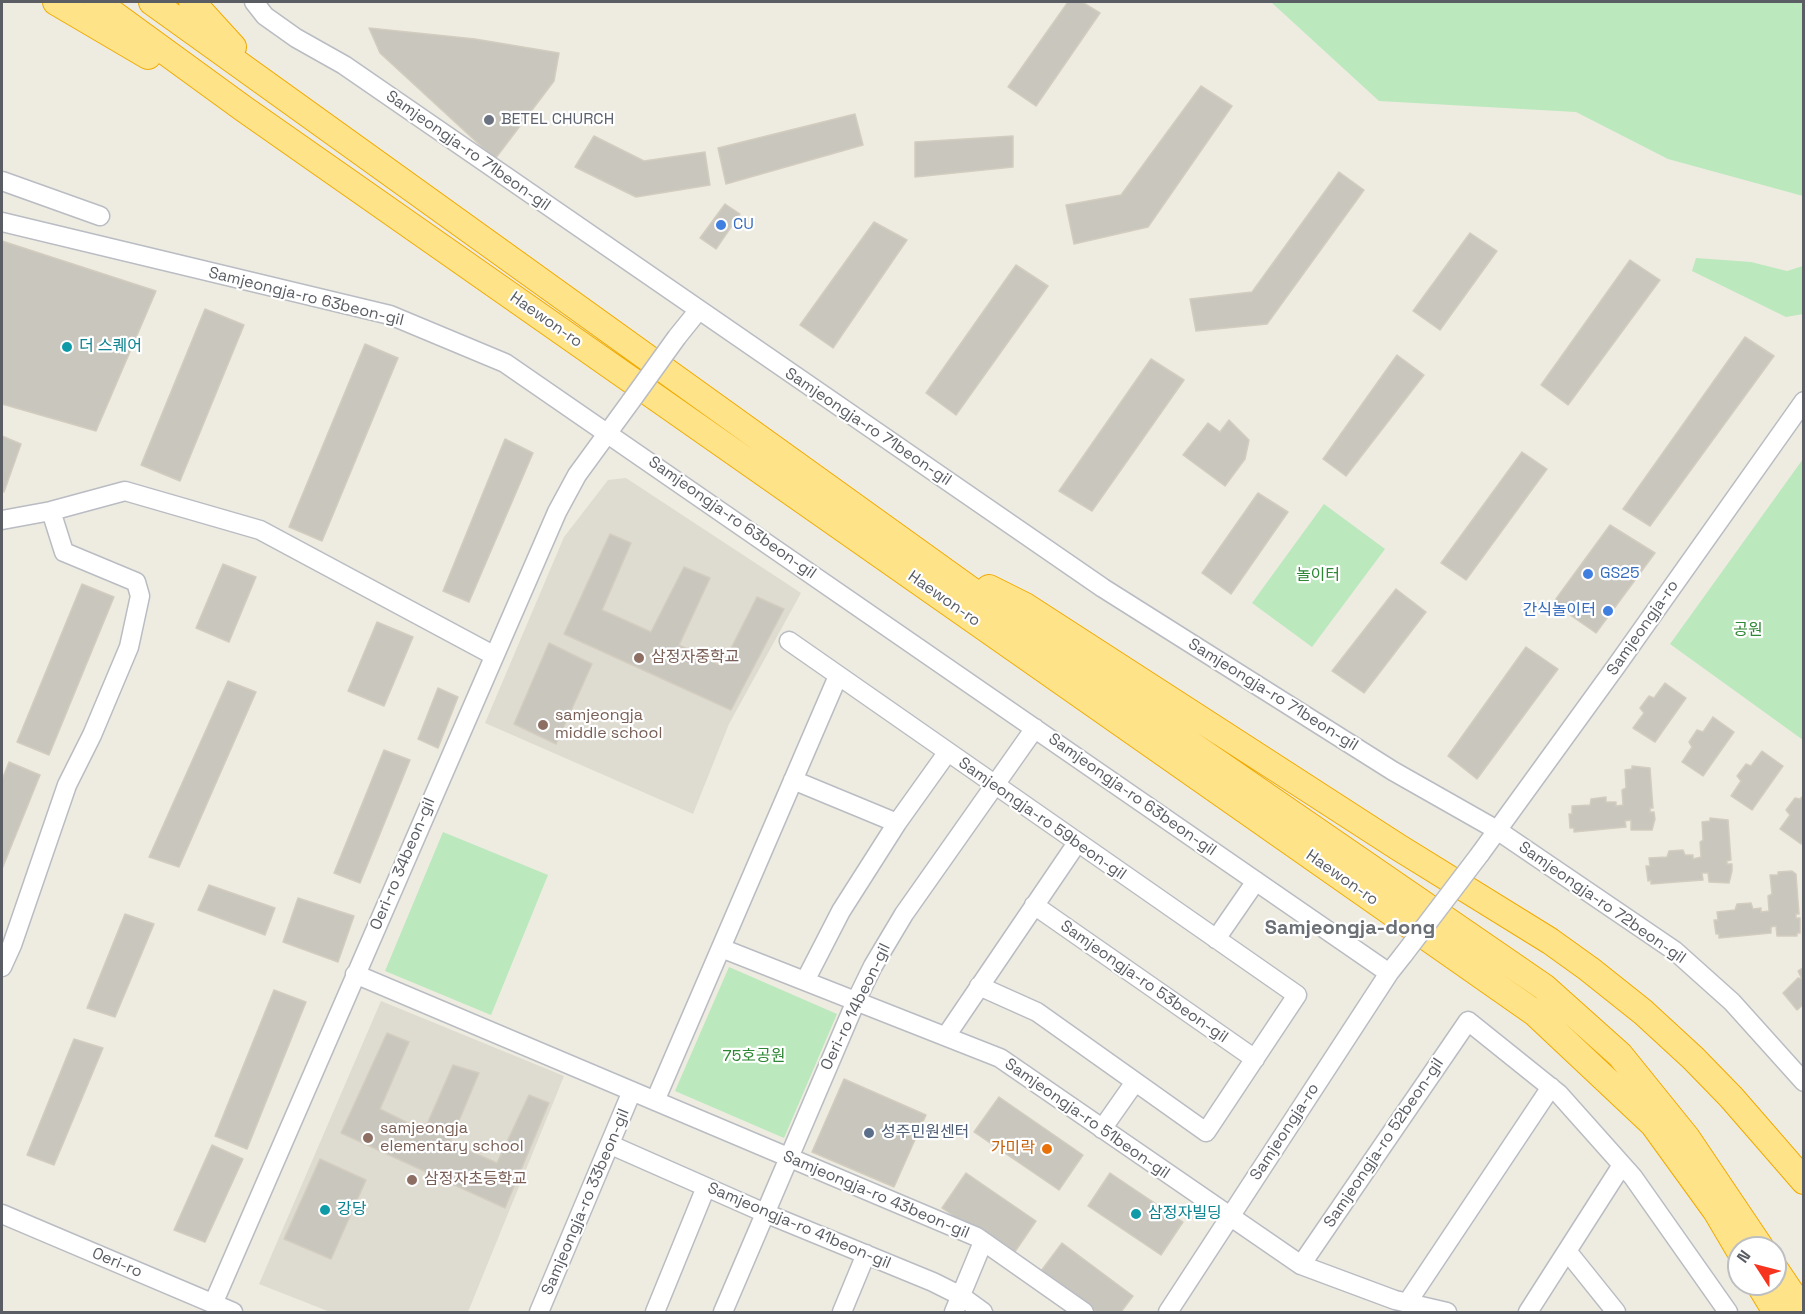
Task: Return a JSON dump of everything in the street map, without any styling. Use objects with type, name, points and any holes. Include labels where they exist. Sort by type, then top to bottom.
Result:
[{"type":"highway","points":[[56,2],[244,109]]},
{"type":"highway","name":"Haewon-ro","points":[[97,2],[244,109],[1535,1013],[1653,1124],[1716,1211],[1731,1236]]},
{"type":"highway","name":"Haewon-ro","points":[[152,2],[1067,659],[1544,987],[1620,1055],[1687,1138],[1753,1236]]},
{"type":"highway","points":[[192,2],[265,83]]},
{"type":"highway","points":[[925,557],[1025,606],[1398,847],[1550,941],[1643,1012],[1693,1058],[1755,1123],[1803,1181]]},
{"type":"highway","points":[[1787,1287],[1803,1312]]},
{"type":"highway","points":[[1766,1296],[1776,1312]]},
{"type":"street","name":"Samjeongja-ro 71beon-gil","points":[[254,2],[265,16],[296,38],[344,65],[1103,588],[1393,771],[1497,830]]},
{"type":"street","points":[[2,181],[100,216]]},
{"type":"street","name":"Samjeongja-ro 63beon-gil","points":[[2,222],[390,315],[505,363],[1389,973]]},
{"type":"street","name":"Oeri-ro 34beon-gil","points":[[213,1304],[557,512],[577,475],[698,311]]},
{"type":"street","name":"Samjeongja-ro","points":[[1168,1312],[1389,973],[1480,854],[1803,401]]},
{"type":"street","points":[[2,520],[51,512],[125,491],[260,530],[493,655]]},
{"type":"street","points":[[2,967],[12,945],[67,785],[92,735],[129,647],[140,596],[136,582],[64,552],[51,512]]},
{"type":"street","name":"Samjeongja-ro 59beon-gil","points":[[789,641],[1297,995],[1255,1059]]},
{"type":"street","points":[[655,1101],[838,675]]},
{"type":"street","name":"Oeri-ro 14beon-gil","points":[[723,1312],[855,1001],[904,914],[1035,728]]},
{"type":"street","points":[[805,981],[841,911],[897,823],[947,753]]},
{"type":"street","points":[[793,780],[897,823]]},
{"type":"street","name":"Samjeongja-ro 72beon-gil","points":[[1497,830],[1675,951],[1732,1002],[1803,1082]]},
{"type":"street","points":[[946,1036],[1077,843]]},
{"type":"street","points":[[1216,939],[1256,881]]},
{"type":"street","name":"Samjeongja-ro 53beon-gil","points":[[1034,905],[1255,1059]]},
{"type":"street","name":"Samjeongja-ro 51beon-gil","points":[[720,948],[1000,1058],[1229,1217]]},
{"type":"street","name":"Samjeongja-ro 43beon-gil","points":[[356,974],[930,1216],[983,1242],[1084,1312]]},
{"type":"street","points":[[979,986],[1037,1012],[1206,1132],[1255,1059]]},
{"type":"street","name":"Samjeongja-ro 52beon-gil","points":[[1301,1265],[1468,1021],[1551,1087]]},
{"type":"street","points":[[1102,1129],[1135,1082]]},
{"type":"street","points":[[1407,1303],[1551,1087],[1622,1165],[1680,1241],[1728,1312]]},
{"type":"street","name":"Samjeongja-ro 33beon-gil","points":[[539,1312],[632,1091]]},
{"type":"street","name":"Samjeongja-ro 41beon-gil","points":[[611,1145],[765,1213],[866,1254],[958,1304],[983,1312]]},
{"type":"street","points":[[1528,1312],[1622,1165]]},
{"type":"street","points":[[655,1312],[706,1187]]},
{"type":"street","name":"Oeri-ro","points":[[2,1214],[232,1312]]},
{"type":"street","points":[[1229,1217],[1301,1265],[1407,1303],[1447,1312]]},
{"type":"street","points":[[958,1304],[983,1242]]},
{"type":"street","points":[[1567,1251],[1616,1312]]},
{"type":"street","points":[[842,1312],[866,1254]]},
{"type":"shaded area","name":"삼정자중학교","points":[[626,478],[801,593],[729,724],[693,814],[485,723],[564,537],[608,480]]},
{"type":"shaded area","name":"삼정자초등학교","points":[[381,1001],[564,1076],[468,1312],[330,1312],[259,1284]]},
{"type":"green space","points":[[1271,2],[1803,2],[1803,196],[1668,159],[1576,112],[1379,101]]},
{"type":"green space","points":[[1696,258],[1751,262],[1787,271],[1803,266],[1803,314],[1786,317],[1692,271]]},
{"type":"green space","name":"공원","points":[[1803,459],[1804,740],[1670,644]]},
{"type":"green space","name":"놀이터","points":[[1324,504],[1385,549],[1312,647],[1252,603]]},
{"type":"green space","points":[[443,832],[548,875],[491,1015],[385,971]]},
{"type":"green space","name":"75호공원","points":[[729,967],[837,1014],[784,1138],[675,1091]]},
{"type":"building","points":[[1068,2],[1082,2],[1100,13],[1036,106],[1008,87]]},
{"type":"building","name":"BETEL CHURCH","points":[[369,28],[475,39],[559,53],[554,81],[495,159],[380,53]]},
{"type":"building","points":[[1201,86],[1232,106],[1148,227],[1074,244],[1066,205],[1121,195]]},
{"type":"building","points":[[855,114],[863,145],[726,184],[718,148]]},
{"type":"building","points":[[594,136],[644,161],[705,152],[710,185],[636,197],[575,167]]},
{"type":"building","points":[[1013,136],[1013,167],[915,177],[915,142]]},
{"type":"building","points":[[1339,172],[1364,190],[1267,324],[1196,331],[1190,299],[1252,292]]},
{"type":"building","points":[[725,204],[740,214],[716,249],[700,238]]},
{"type":"building","points":[[874,222],[907,240],[833,348],[800,325]]},
{"type":"building","points":[[1470,233],[1497,251],[1440,330],[1413,311]]},
{"type":"building","name":"더 스퀘어","points":[[2,241],[156,291],[96,431],[2,404]]},
{"type":"building","points":[[1630,260],[1660,280],[1568,405],[1541,385]]},
{"type":"building","points":[[1016,265],[1048,286],[956,415],[926,393]]},
{"type":"building","points":[[205,309],[244,325],[180,481],[141,465]]},
{"type":"building","points":[[1745,337],[1774,356],[1650,526],[1623,509]]},
{"type":"building","points":[[365,344],[398,358],[322,541],[289,527]]},
{"type":"building","points":[[1397,355],[1424,375],[1346,476],[1323,459]]},
{"type":"building","points":[[1151,359],[1184,380],[1092,511],[1059,491]]},
{"type":"building","points":[[1229,420],[1249,440],[1245,459],[1225,486],[1183,455],[1208,423],[1220,432]]},
{"type":"building","points":[[2,436],[21,444],[4,492],[2,491]]},
{"type":"building","points":[[505,439],[533,453],[469,602],[443,591]]},
{"type":"building","points":[[1522,452],[1547,469],[1466,580],[1441,563]]},
{"type":"building","points":[[1258,493],[1288,512],[1231,594],[1202,573]]},
{"type":"building","points":[[1610,525],[1655,553],[1596,633],[1553,603]]},
{"type":"building","name":"삼정자중학교","points":[[610,534],[631,543],[602,610],[651,632],[684,567],[710,578],[679,645],[722,666],[757,597],[784,609],[731,710],[564,634]]},
{"type":"building","points":[[223,564],[256,577],[229,642],[196,628]]},
{"type":"building","points":[[82,584],[114,597],[49,755],[17,742]]},
{"type":"building","points":[[1396,589],[1426,612],[1364,693],[1332,671]]},
{"type":"building","points":[[377,622],[413,637],[384,706],[348,691]]},
{"type":"building","points":[[549,643],[592,664],[556,744],[514,724]]},
{"type":"building","points":[[1526,647],[1558,669],[1477,779],[1448,756]]},
{"type":"building","points":[[228,681],[256,692],[179,867],[149,857]]},
{"type":"building","points":[[1665,683],[1686,698],[1655,742],[1633,728],[1644,713],[1640,708],[1649,696],[1654,698]]},
{"type":"building","points":[[438,688],[458,697],[438,748],[418,739]]},
{"type":"building","points":[[1713,717],[1734,732],[1703,776],[1682,762],[1692,747],[1689,742],[1697,730],[1703,732]]},
{"type":"building","points":[[384,750],[410,760],[360,883],[334,873]]},
{"type":"building","points":[[1762,751],[1783,766],[1752,810],[1731,796],[1741,781],[1737,776],[1746,764],[1751,766]]},
{"type":"building","points":[[9,762],[40,775],[2,869],[2,780]]},
{"type":"building","points":[[1632,766],[1650,768],[1653,808],[1650,808],[1650,812],[1654,812],[1655,819],[1652,830],[1631,830],[1631,820],[1625,821],[1626,827],[1574,832],[1574,828],[1570,828],[1569,814],[1572,814],[1572,806],[1590,805],[1591,799],[1606,797],[1606,802],[1616,802],[1616,806],[1623,805],[1622,790],[1626,788],[1625,770],[1632,769]]},
{"type":"building","points":[[1804,795],[1804,840],[1801,844],[1780,829],[1790,815],[1786,810],[1795,798],[1800,799]]},
{"type":"building","points":[[1710,818],[1728,820],[1731,860],[1727,861],[1727,864],[1732,864],[1729,883],[1709,882],[1708,873],[1702,873],[1703,880],[1651,884],[1651,880],[1648,881],[1646,866],[1650,866],[1649,858],[1667,857],[1669,851],[1683,850],[1685,855],[1693,855],[1693,859],[1701,857],[1702,822],[1710,821]]},
{"type":"building","points":[[1792,871],[1796,874],[1799,914],[1796,914],[1796,918],[1800,918],[1800,933],[1797,933],[1797,936],[1777,936],[1776,926],[1771,927],[1771,933],[1719,938],[1719,934],[1716,934],[1714,920],[1718,920],[1717,912],[1735,910],[1737,904],[1751,903],[1753,909],[1761,908],[1761,912],[1769,911],[1768,896],[1772,894],[1770,875]]},
{"type":"building","points":[[209,885],[275,908],[265,935],[198,910]]},
{"type":"building","points":[[298,898],[354,916],[338,962],[283,942]]},
{"type":"building","points":[[125,914],[154,924],[115,1017],[87,1008]]},
{"type":"building","points":[[1804,967],[1804,1004],[1797,1010],[1783,993],[1798,978],[1802,979],[1798,971]]},
{"type":"building","points":[[274,990],[306,1002],[247,1149],[215,1136]]},
{"type":"building","name":"삼정자초등학교","points":[[387,1033],[409,1042],[380,1109],[424,1131],[453,1065],[479,1073],[450,1142],[497,1163],[529,1095],[549,1103],[505,1208],[341,1133]]},
{"type":"building","points":[[74,1039],[103,1048],[54,1165],[27,1155]]},
{"type":"building","name":"성주민원센터","points":[[844,1079],[926,1115],[894,1187],[812,1152]]},
{"type":"building","points":[[999,1097],[1083,1155],[1059,1190],[974,1132]]},
{"type":"building","points":[[212,1145],[243,1159],[205,1242],[174,1230]]},
{"type":"building","name":"강당","points":[[320,1159],[366,1180],[331,1259],[284,1239]]},
{"type":"building","points":[[966,1173],[1036,1221],[1012,1256],[942,1208]]},
{"type":"building","name":"삼정자빌딩","points":[[1110,1173],[1183,1222],[1161,1255],[1088,1206]]},
{"type":"building","points":[[1062,1243],[1133,1296],[1121,1312],[1097,1312],[1041,1271]]},
{"type":"place","name":"BETEL CHURCH","points":[[489,120]]},
{"type":"place","name":"CU","points":[[721,225]]},
{"type":"place","name":"더 스퀘어","points":[[67,347]]},
{"type":"place","name":"GS25","points":[[1588,574]]},
{"type":"place","name":"간식놀이터","points":[[1608,611]]},
{"type":"place","name":"삼정자중학교","points":[[639,658]]},
{"type":"place","name":"samjeongja middle school","points":[[543,725]]},
{"type":"place","name":"성주민원센터","points":[[869,1133]]},
{"type":"place","name":"samjeongja elementary school","points":[[368,1138]]},
{"type":"place","name":"가미락","points":[[1047,1149]]},
{"type":"place","name":"삼정자초등학교","points":[[412,1180]]},
{"type":"place","name":"강당","points":[[325,1210]]},
{"type":"place","name":"삼정자빌딩","points":[[1136,1214]]},
{"type":"district","name":"Samjeongja-dong","points":[[1350,929]]}]
